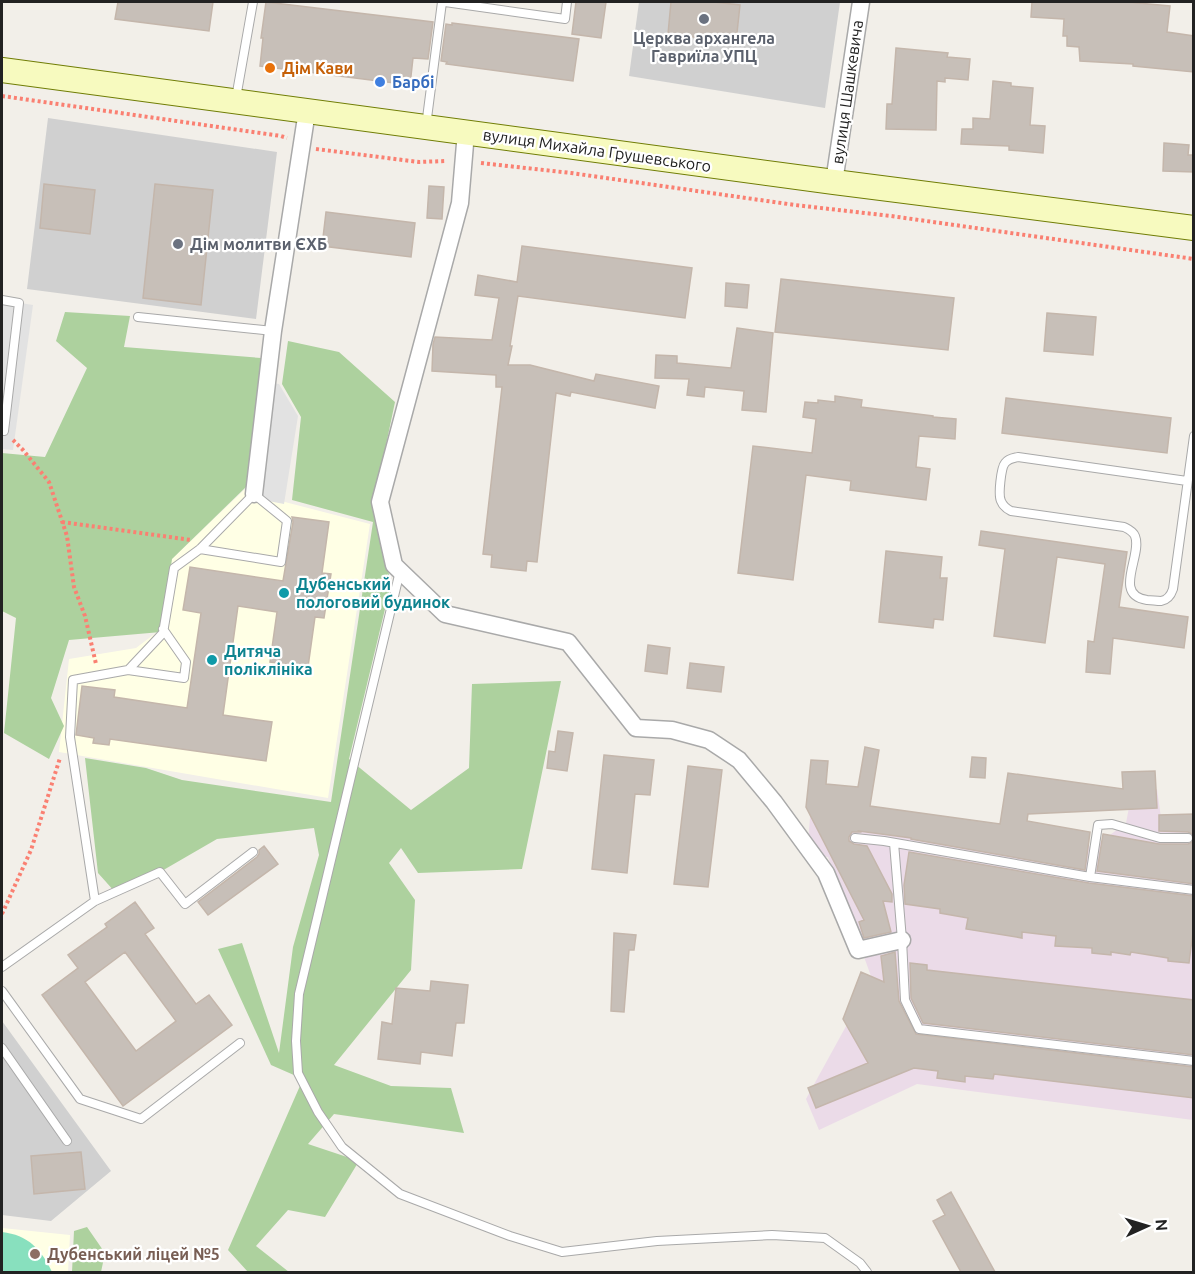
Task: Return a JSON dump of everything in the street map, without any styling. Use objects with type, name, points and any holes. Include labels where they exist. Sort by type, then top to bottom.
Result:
[{"type":"main road","name":"вулиця Михайла Грушевського","points":[[2,70],[1194,228]]},
{"type":"street","name":"вулиця Шашкевича","points":[[834,182],[861,2]]},
{"type":"street","points":[[254,494],[273,331],[307,111]]},
{"type":"street","points":[[466,132],[459,203],[380,502],[394,565],[445,614],[568,642],[636,728],[672,730],[709,740],[739,760],[774,802],[826,873],[858,950],[902,940]]},
{"type":"lane","points":[[236,102],[253,2]]},
{"type":"lane","points":[[426,127],[443,2],[565,19],[567,2]]},
{"type":"lane","points":[[2,300],[19,303],[4,431]]},
{"type":"lane","points":[[138,318],[273,331]]},
{"type":"lane","points":[[1188,481],[1018,457],[1011,458],[1005,463],[1002,470],[1000,495],[1005,508],[1011,511],[1124,527],[1131,530],[1136,544],[1131,590],[1135,596],[1142,599],[1165,600],[1171,596],[1173,589],[1194,436]]},
{"type":"lane","points":[[128,670],[163,633],[174,568],[203,546],[254,494],[287,521],[281,562],[203,546]]},
{"type":"lane","points":[[400,571],[299,994],[296,1041],[298,1073],[324,1120],[342,1147],[400,1194],[510,1236],[562,1252],[657,1240],[772,1235],[825,1238],[860,1263],[867,1272]]},
{"type":"lane","points":[[94,902],[70,737],[73,680],[128,670],[184,678],[186,662],[164,629]]},
{"type":"lane","points":[[1090,877],[1098,825],[1112,824],[1160,838],[1188,838]]},
{"type":"lane","points":[[855,838],[1090,877],[1194,890]]},
{"type":"lane","points":[[894,843],[905,1000],[919,1029],[1194,1060]]},
{"type":"lane","points":[[2,967],[94,902],[160,872],[185,904],[253,852]]},
{"type":"lane","points":[[2,991],[80,1099],[141,1119],[240,1043]]},
{"type":"lane","points":[[2,1048],[66,1141]]},
{"type":"path","points":[[2,96],[281,136],[313,149],[420,162],[489,164],[571,174],[1194,259]]},
{"type":"path","points":[[4,431],[49,482],[67,536],[74,587],[85,616],[98,675]]},
{"type":"path","points":[[62,522],[203,546]]},
{"type":"path","points":[[2,914],[31,850],[60,756],[70,737]]},
{"type":"shaded area","points":[[639,2],[840,2],[825,108],[629,76]]},
{"type":"shaded area","points":[[48,118],[277,152],[256,319],[27,289]]},
{"type":"shaded area","points":[[2,300],[33,305],[13,450],[2,449]]},
{"type":"shaded area","points":[[261,382],[279,384],[298,416],[284,504],[248,497]]},
{"type":"shaded area","points":[[244,490],[370,524],[328,798],[59,752],[69,659],[136,648],[161,629],[172,559]]},
{"type":"shaded area","points":[[1157,789],[1162,825],[1193,826],[1193,1120],[917,1084],[819,1130],[806,1099],[872,979],[828,857],[807,854],[812,793],[843,811],[1094,847],[1126,823],[1132,792]]},
{"type":"shaded area","points":[[2,1021],[111,1171],[51,1221],[2,1215]]},
{"type":"shaded area","name":"Дубенський ліцей №5","points":[[2,1228],[70,1235],[68,1272],[2,1272]]},
{"type":"green space","points":[[65,312],[130,316],[124,347],[261,358],[247,486],[172,559],[161,632],[69,640],[51,698],[64,726],[49,759],[4,733],[16,618],[2,611],[2,453],[45,457],[87,368],[56,341]]},
{"type":"green space","points":[[288,341],[339,352],[395,402],[374,502],[391,584],[349,759],[411,810],[469,768],[472,684],[561,681],[522,869],[418,873],[401,848],[389,863],[415,900],[411,970],[334,1065],[391,1086],[451,1088],[464,1133],[334,1114],[308,1144],[359,1161],[325,1217],[288,1210],[256,1246],[289,1272],[248,1272],[228,1250],[303,1079],[271,1065],[218,949],[242,943],[279,1053],[293,947],[319,855],[314,828],[217,839],[160,872],[115,892],[98,873],[85,758],[146,768],[182,780],[331,802],[373,522],[292,500],[301,417],[282,384]]},
{"type":"green space","points":[[87,1227],[105,1253],[101,1272],[72,1272],[74,1231]]},
{"type":"green space","points":[[2,1232],[19,1236],[33,1244],[52,1272],[2,1272]]},
{"type":"building","points":[[118,2],[213,2],[209,31],[115,19]]},
{"type":"building","points":[[266,2],[433,22],[428,59],[413,58],[410,85],[260,66]]},
{"type":"building","points":[[576,2],[606,2],[601,38],[572,34]]},
{"type":"building","name":"Церква архангела Гавриїла УПЦ","points":[[671,2],[714,2],[740,5],[736,42],[668,34]]},
{"type":"building","points":[[1032,2],[1127,2],[1170,6],[1167,32],[1194,36],[1194,72],[1133,66],[1133,64],[1080,61],[1079,47],[1067,46],[1067,36],[1063,36],[1064,19],[1031,17]]},
{"type":"building","points":[[452,23],[579,39],[573,81],[446,64],[447,62],[441,61],[446,24],[452,25]]},
{"type":"building","points":[[896,48],[948,53],[947,57],[970,59],[968,80],[945,78],[945,82],[937,81],[936,130],[886,129],[887,104],[892,104]]},
{"type":"building","points":[[993,81],[1011,83],[1011,86],[1033,88],[1030,125],[1045,126],[1043,153],[1009,150],[1009,146],[961,144],[962,129],[973,129],[973,118],[990,119]]},
{"type":"building","points":[[1164,143],[1189,145],[1188,155],[1194,155],[1194,172],[1163,171]]},
{"type":"building","points":[[44,184],[95,190],[90,234],[40,228]]},
{"type":"building","name":"Дім молитви ЄХБ","points":[[155,184],[213,190],[201,305],[143,298]]},
{"type":"building","points":[[429,186],[444,187],[442,219],[427,218]]},
{"type":"building","points":[[326,212],[415,223],[411,257],[322,246]]},
{"type":"building","points":[[522,246],[692,268],[685,318],[518,296],[508,365],[530,365],[594,381],[596,374],[659,386],[655,408],[571,392],[570,396],[556,393],[537,562],[527,561],[526,571],[491,567],[492,555],[483,554],[502,387],[496,387],[496,375],[432,371],[435,337],[492,340],[499,298],[475,295],[478,275],[517,282]]},
{"type":"building","points":[[781,279],[954,298],[948,350],[775,332]]},
{"type":"building","points":[[726,283],[749,285],[747,308],[725,306]]},
{"type":"building","points":[[1047,313],[1096,317],[1093,355],[1044,351]]},
{"type":"building","points":[[737,328],[773,333],[766,412],[742,410],[744,391],[705,387],[704,397],[687,395],[689,379],[655,378],[656,355],[677,356],[677,363],[731,368]]},
{"type":"building","points":[[835,396],[862,400],[861,407],[956,419],[955,439],[919,436],[916,467],[930,469],[926,500],[850,490],[851,481],[806,475],[793,580],[738,573],[753,446],[812,453],[816,419],[803,417],[805,402],[818,403],[818,400],[835,402]]},
{"type":"building","points":[[1006,398],[1171,418],[1167,453],[1002,433]]},
{"type":"building","name":"Дитяча поліклініка","points":[[292,517],[329,522],[322,573],[331,574],[324,618],[315,617],[308,667],[270,662],[277,612],[238,606],[223,715],[272,722],[266,761],[110,739],[109,745],[93,743],[94,738],[76,735],[82,686],[115,690],[114,697],[187,708],[201,613],[183,610],[190,567],[283,581]]},
{"type":"building","points":[[981,531],[1127,552],[1119,607],[1188,617],[1184,648],[1113,638],[1110,674],[1086,672],[1088,641],[1094,642],[1105,564],[1057,557],[1045,643],[994,636],[1005,549],[979,545]]},
{"type":"building","points":[[886,551],[942,557],[940,578],[947,578],[943,620],[934,619],[933,628],[879,622]]},
{"type":"building","points":[[648,645],[670,648],[667,674],[645,671]]},
{"type":"building","points":[[690,663],[724,667],[721,692],[687,688]]},
{"type":"building","points":[[558,731],[573,733],[567,771],[547,768],[549,751],[555,752]]},
{"type":"building","points":[[865,747],[879,750],[870,806],[1000,824],[1008,773],[1123,789],[1122,772],[1155,771],[1157,808],[1028,814],[1027,821],[1090,832],[1085,870],[911,838],[852,832],[849,841],[867,846],[892,894],[892,902],[883,901],[891,932],[864,938],[859,922],[864,920],[806,807],[811,760],[828,761],[826,784],[858,787]]},
{"type":"building","points":[[604,755],[654,760],[650,795],[635,794],[627,873],[592,869]]},
{"type":"building","points":[[972,757],[986,758],[985,778],[970,777]]},
{"type":"building","points":[[688,766],[722,770],[708,887],[674,884]]},
{"type":"building","points":[[1194,814],[1194,835],[1188,832],[1159,831],[1159,815]]},
{"type":"building","points":[[1103,834],[1159,844],[1188,844],[1194,841],[1194,884],[1097,871]]},
{"type":"building","points":[[264,846],[278,864],[208,915],[198,902],[257,857],[259,850]]},
{"type":"building","points":[[909,852],[1089,883],[1194,896],[1194,924],[1189,963],[1168,961],[1168,958],[1131,952],[1130,955],[1111,952],[1111,955],[1092,953],[1092,948],[1055,946],[1056,936],[1022,932],[1022,938],[966,929],[968,918],[940,913],[940,909],[905,904],[904,885]]},
{"type":"building","points":[[135,902],[154,928],[145,934],[196,1004],[209,995],[232,1025],[123,1106],[42,995],[78,968],[68,955],[107,927],[105,924]],"holes":[[[125,952],[176,1021],[136,1051],[85,982]]]},
{"type":"building","points":[[614,933],[636,935],[634,950],[629,950],[624,1012],[611,1011]]},
{"type":"building","points":[[895,952],[899,1001],[916,1034],[1194,1067],[1194,1098],[994,1074],[993,1079],[965,1076],[965,1082],[937,1078],[938,1071],[914,1068],[816,1108],[808,1088],[868,1063],[843,1019],[861,972],[884,982],[881,956]]},
{"type":"building","points":[[910,963],[927,965],[927,970],[1194,1000],[1194,1055],[923,1023],[911,998]]},
{"type":"building","points":[[431,981],[468,985],[464,1023],[456,1023],[452,1056],[421,1052],[420,1064],[378,1059],[382,1022],[392,1024],[396,988],[430,991]]},
{"type":"building","points":[[81,1152],[85,1189],[34,1194],[31,1156]]},
{"type":"building","points":[[951,1192],[995,1272],[961,1272],[933,1221],[945,1215],[937,1200]]},
{"type":"place","name":"Церква архангела Гавриїла УПЦ","points":[[704,19]]},
{"type":"place","name":"Дім Кави","points":[[270,68]]},
{"type":"place","name":"Барбі","points":[[380,82]]},
{"type":"place","name":"Дім молитви ЄХБ","points":[[178,244]]},
{"type":"place","name":"Дубенський пологовий будинок","points":[[284,593]]},
{"type":"place","name":"Дитяча поліклініка","points":[[212,660]]},
{"type":"place","name":"Дубенський ліцей №5","points":[[35,1254]]}]
